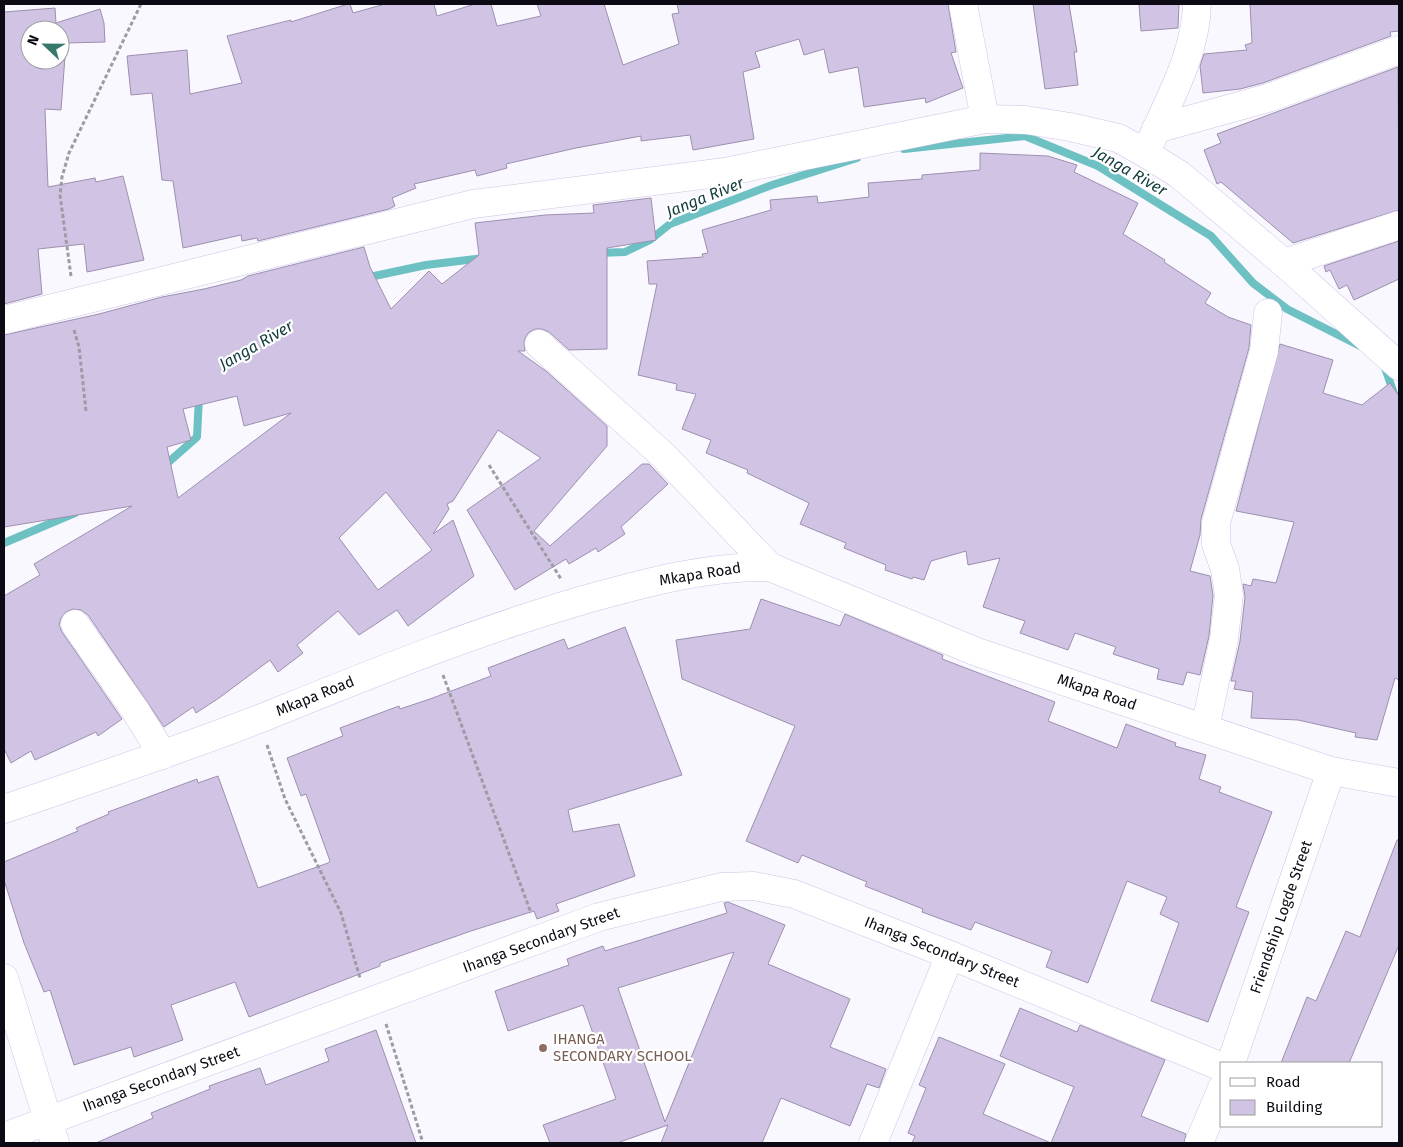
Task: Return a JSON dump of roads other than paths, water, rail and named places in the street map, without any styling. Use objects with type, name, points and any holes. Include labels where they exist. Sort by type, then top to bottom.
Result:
[{"type":"street","points":[[963,4],[985,119]]},
{"type":"street","points":[[1150,141],[1182,70],[1193,38],[1197,4]]},
{"type":"street","points":[[4,320],[71,305],[473,204],[725,172],[985,119],[1026,120],[1070,127],[1118,138],[1150,141],[1399,50]]},
{"type":"street","points":[[1150,141],[1180,175],[1284,263],[1399,366]]},
{"type":"street","points":[[1284,263],[1399,225]]},
{"type":"street","points":[[1205,728],[1224,639],[1229,595],[1225,569],[1216,544],[1216,523],[1264,351],[1268,313]]},
{"type":"street","points":[[539,344],[664,456],[770,567]]},
{"type":"street","name":"Mkapa Road","points":[[4,809],[163,755],[434,648],[506,623],[576,602],[681,575],[740,567],[770,567],[978,652],[1332,771],[1399,783]]},
{"type":"street","points":[[75,624],[130,702],[163,755]]},
{"type":"street","name":"Friendship Logde Street","points":[[1231,1062],[1332,771]]},
{"type":"street","name":"Ihanga Secondary Street","points":[[4,1137],[51,1132],[373,1001],[600,917],[721,887],[754,886],[794,894],[950,955],[1220,1066]]},
{"type":"street","points":[[873,1143],[950,955]]},
{"type":"street","points":[[4,978],[51,1132]]},
{"type":"street","points":[[1199,1143],[1220,1093]]},
{"type":"waterway","name":"Janga River","points":[[904,149],[1025,136],[1098,166],[1211,236],[1253,283],[1287,309],[1360,346]]},
{"type":"waterway","name":"Janga River","points":[[598,253],[625,252],[650,240],[670,224],[772,185],[857,158]]},
{"type":"waterway","name":"Janga River","points":[[365,278],[426,265],[484,258]]},
{"type":"waterway","name":"Janga River","points":[[1384,365],[1399,408]]},
{"type":"waterway","name":"Janga River","points":[[163,467],[197,437],[199,397]]},
{"type":"waterway","name":"Janga River","points":[[4,543],[75,513]]},
{"type":"place","name":"IHANGA SECONDARY SCHOOL","points":[[543,1048]]}]
